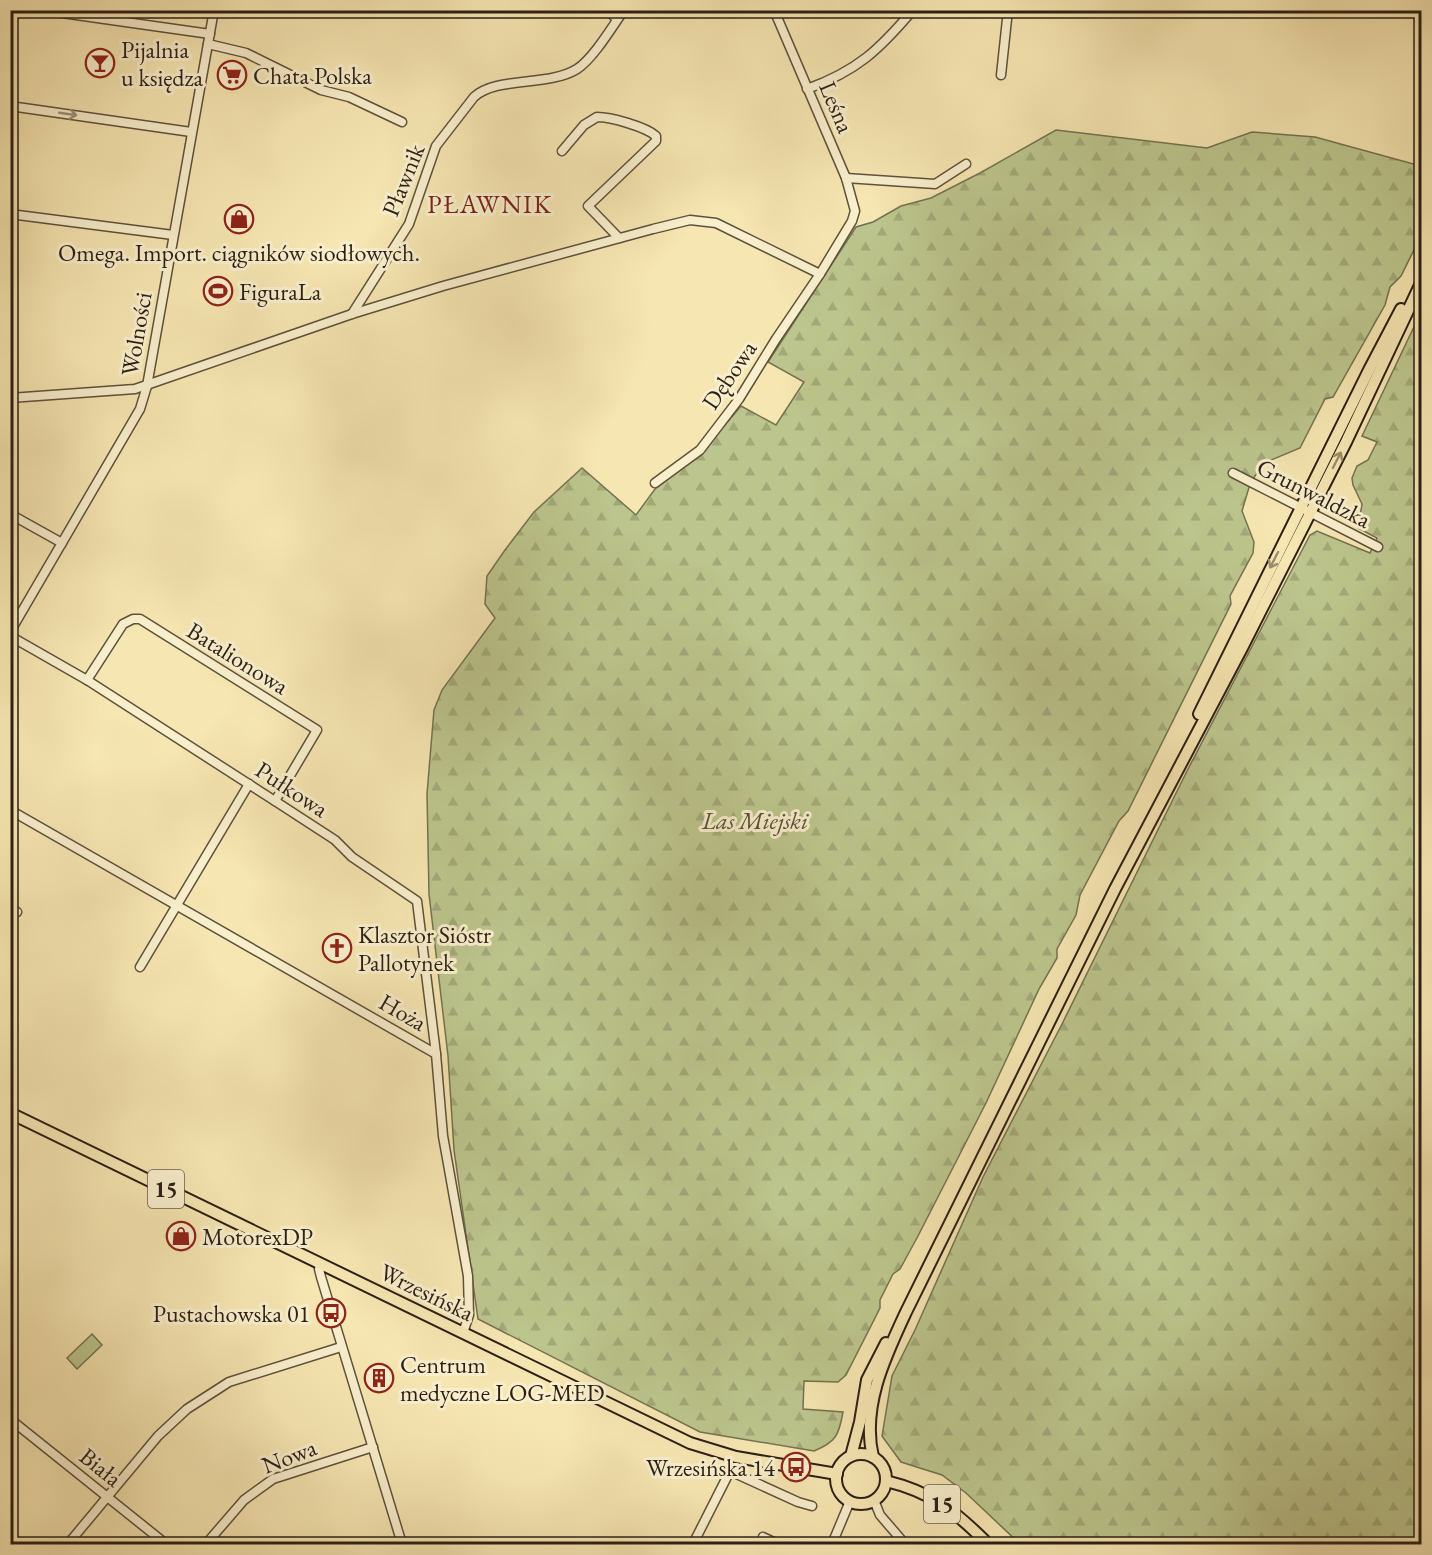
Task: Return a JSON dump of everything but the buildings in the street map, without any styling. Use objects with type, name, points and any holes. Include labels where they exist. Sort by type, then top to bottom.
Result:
[{"type":"main road","points":[[873,1457],[869,1442],[875,1389],[883,1363],[906,1312],[1110,899],[1242,648],[1369,370],[1422,272]]},
{"type":"main road","points":[[1305,510],[1346,442],[1422,281]]},
{"type":"main road","name":"Wrzesińska","points":[[10,1113],[690,1443],[736,1457],[837,1474]]},
{"type":"main road","points":[[851,1456],[866,1455],[880,1463],[885,1481],[880,1495],[874,1500],[858,1504],[850,1501],[839,1490],[837,1474],[839,1467],[851,1456],[860,1422],[867,1380],[877,1356],[906,1312]]},
{"type":"main road","name":"15","points":[[885,1481],[910,1486],[933,1497],[964,1520],[988,1545]]},
{"type":"street","points":[[42,10],[210,34]]},
{"type":"street","name":"Wolności","points":[[10,634],[136,416],[147,386],[214,10]]},
{"type":"street","points":[[607,10],[617,19]]},
{"type":"street","name":"Pławnik","points":[[352,314],[409,224],[436,146],[474,97],[479,92],[492,88],[549,78],[575,70],[590,57],[624,10]]},
{"type":"street","name":"Leśna","points":[[774,10],[846,178],[855,211],[852,221]]},
{"type":"street","points":[[807,89],[839,76],[868,58],[913,10]]},
{"type":"street","points":[[1001,75],[1008,10]]},
{"type":"street","points":[[208,44],[246,53],[321,90],[349,96],[402,122]]},
{"type":"street","points":[[10,106],[191,132]]},
{"type":"street","points":[[562,151],[584,125],[597,117],[650,131],[656,136],[656,141],[588,206],[619,238]]},
{"type":"street","points":[[846,178],[935,184],[966,164]]},
{"type":"street","points":[[10,214],[173,235]]},
{"type":"street","points":[[10,398],[125,391],[147,386],[352,314],[443,286],[690,220],[716,223],[820,274]]},
{"type":"street","name":"Dębowa","points":[[655,483],[700,450],[739,399],[852,221]]},
{"type":"street","name":"Grunwaldzka","points":[[1233,474],[1378,547]]},
{"type":"street","points":[[10,514],[62,543]]},
{"type":"street","name":"Batalionowa","points":[[87,680],[123,624],[133,619],[140,620],[317,730],[275,801]]},
{"type":"street","name":"Pułkowa","points":[[10,634],[87,680],[335,840],[352,857],[417,901],[436,1054]]},
{"type":"street","points":[[140,967],[249,784]]},
{"type":"street","name":"Hoża","points":[[10,810],[436,1054],[443,1136],[468,1276],[469,1315],[463,1333]]},
{"type":"street","points":[[321,1264],[320,1273],[341,1347],[402,1545]]},
{"type":"street","points":[[68,1545],[158,1436],[187,1409],[229,1382],[341,1347]]},
{"type":"street","name":"Biała","points":[[10,1419],[166,1545]]},
{"type":"street","name":"Nowa","points":[[206,1545],[243,1500],[273,1479],[373,1447]]},
{"type":"street","points":[[693,1545],[730,1471],[798,1502],[812,1506]]},
{"type":"street","points":[[874,1500],[880,1515],[905,1545]]},
{"type":"street","points":[[832,1545],[850,1501]]},
{"type":"street","points":[[763,1537],[778,1545]]},
{"type":"green space","name":"Las Miejski","points":[[1056,130],[1207,148],[1252,132],[1315,137],[1421,166],[1421,230],[1401,276],[1390,287],[1385,305],[1333,397],[1325,399],[1300,448],[1264,463],[1250,483],[1374,546],[1377,538],[1358,528],[1362,504],[1352,478],[1357,466],[1368,460],[1377,442],[1362,436],[1421,312],[1421,1544],[1020,1544],[966,1493],[942,1475],[901,1462],[882,1436],[892,1376],[983,1177],[1062,1024],[1187,771],[1310,535],[1317,531],[1370,553],[1373,546],[1250,484],[1242,511],[1254,542],[1253,553],[1230,596],[1231,604],[1128,811],[1119,821],[1080,895],[1076,915],[1057,949],[1057,958],[1039,989],[986,1103],[918,1236],[900,1269],[893,1274],[880,1300],[880,1308],[846,1375],[838,1382],[804,1381],[803,1409],[843,1412],[840,1427],[832,1441],[814,1451],[700,1432],[478,1319],[454,1150],[448,1056],[429,894],[427,794],[434,710],[442,690],[495,618],[485,604],[487,576],[534,512],[582,468],[636,515],[655,489],[702,452],[741,406],[776,425],[804,382],[768,362],[856,227],[873,222],[901,206],[931,198]]},
{"type":"green space","points":[[92,1334],[102,1345],[77,1369],[67,1358]]},
{"type":"place","name":"Pijalnia u księdza","points":[[100,63]]},
{"type":"place","name":"Chata Polska","points":[[232,75]]},
{"type":"place","name":"Omega. Import. ciągników siodłowych.","points":[[239,219]]},
{"type":"place","name":"FiguraLa","points":[[218,291]]},
{"type":"place","name":"Klasztor Sióstr Pallotynek","points":[[337,948]]},
{"type":"place","name":"MotorexDP","points":[[181,1236]]},
{"type":"place","name":"Pustachowska 01","points":[[331,1313]]},
{"type":"place","name":"Centrum medyczne LOG-MED","points":[[379,1378]]},
{"type":"place","name":"Wrzesińska 14","points":[[796,1467]]},
{"type":"district","name":"PŁAWNIK","points":[[490,204]]}]
